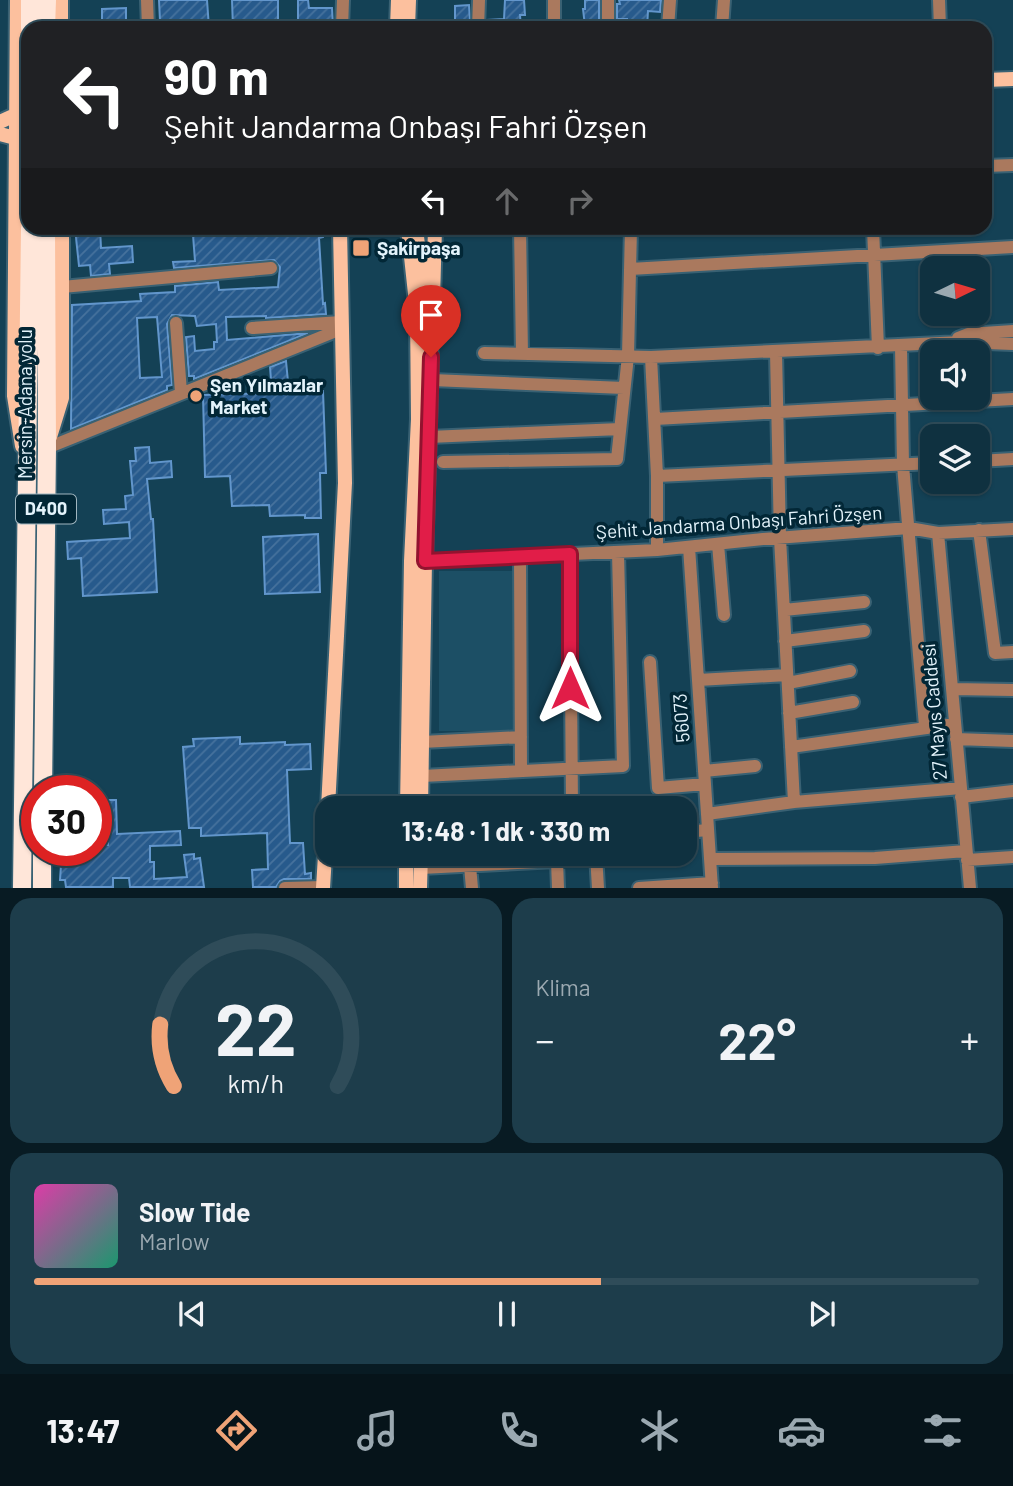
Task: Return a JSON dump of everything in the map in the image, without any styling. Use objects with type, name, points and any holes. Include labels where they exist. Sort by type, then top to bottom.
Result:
[{"type":"highway","points":[[30,0],[30,21]]},
{"type":"highway","points":[[46,21],[47,0]]},
{"type":"highway","name":"Mersin-Adana yolu","points":[[22,887],[30,235]]},
{"type":"highway","name":"Mersin-Adana yolu","points":[[43,775],[46,235]]},
{"type":"highway","points":[[42,866],[42,887]]},
{"type":"main road","points":[[17,0],[21,91]]},
{"type":"main road","points":[[61,0],[61,21]]},
{"type":"main road","points":[[397,21],[398,0]]},
{"type":"main road","points":[[408,21],[409,0]]},
{"type":"main road","points":[[992,80],[1013,79]]},
{"type":"main road","points":[[0,122],[21,114]]},
{"type":"main road","points":[[0,134],[21,136]]},
{"type":"main road","points":[[21,168],[14,396],[28,487]]},
{"type":"main road","points":[[47,448],[62,398],[62,235]]},
{"type":"main road","points":[[329,796],[345,483],[340,235]]},
{"type":"main road","points":[[407,796],[411,561],[418,419],[417,312],[408,235]]},
{"type":"main road","points":[[417,235],[432,380],[425,561],[421,796]]},
{"type":"main road","points":[[431,357],[435,235]]},
{"type":"main road","points":[[323,887],[324,866]]},
{"type":"main road","points":[[406,866],[406,887]]},
{"type":"main road","points":[[420,887],[421,866]]},
{"type":"street","points":[[147,0],[148,21]]},
{"type":"street","points":[[342,0],[342,21]]},
{"type":"street","points":[[478,21],[479,0]]},
{"type":"street","points":[[554,0],[554,21]]},
{"type":"street","points":[[608,0],[608,21]]},
{"type":"street","points":[[668,21],[670,0]]},
{"type":"street","points":[[722,21],[724,0]]},
{"type":"street","points":[[939,0],[940,21]]},
{"type":"street","points":[[992,166],[1013,165]]},
{"type":"street","points":[[520,235],[522,354]]},
{"type":"street","points":[[443,462],[617,460],[628,356],[631,235]]},
{"type":"street","points":[[873,235],[878,348]]},
{"type":"street","points":[[630,270],[1013,247]]},
{"type":"street","points":[[62,286],[271,268]]},
{"type":"street","points":[[176,323],[181,393]]},
{"type":"street","points":[[47,448],[341,325]]},
{"type":"street","points":[[252,328],[341,325]]},
{"type":"street","points":[[950,340],[968,334],[1013,331]]},
{"type":"street","points":[[990,344],[1013,344]]},
{"type":"street","points":[[484,354],[651,357],[920,345]]},
{"type":"street","points":[[901,346],[903,465],[925,726]]},
{"type":"street","points":[[776,352],[780,538],[794,802]]},
{"type":"street","points":[[651,357],[657,476],[657,550]]},
{"type":"street","points":[[432,380],[624,388]]},
{"type":"street","points":[[655,419],[1013,399]]},
{"type":"street","points":[[429,437],[620,429]]},
{"type":"street","points":[[990,461],[1013,460]]},
{"type":"street","points":[[657,476],[920,464]]},
{"type":"street","name":"Şehit Jandarma Onbaşı Fahri Özşen","points":[[425,561],[657,550],[909,528],[938,533],[1013,529]]},
{"type":"street","points":[[979,530],[995,653],[1013,652]]},
{"type":"street","name":"27 Mayıs Caddesi","points":[[938,533],[970,887]]},
{"type":"street","points":[[718,544],[724,615]]},
{"type":"street","name":"56073","points":[[689,547],[712,885]]},
{"type":"street","points":[[422,776],[623,766],[618,552]]},
{"type":"street","points":[[570,554],[572,796]]},
{"type":"street","points":[[520,556],[521,771]]},
{"type":"street","points":[[784,610],[864,602]]},
{"type":"street","points":[[785,641],[864,631]]},
{"type":"street","points":[[650,662],[658,788],[755,766]]},
{"type":"street","points":[[698,680],[788,679],[850,671]]},
{"type":"street","points":[[952,689],[1013,690]]},
{"type":"street","points":[[789,713],[853,702]]},
{"type":"street","points":[[791,747],[954,724]]},
{"type":"street","points":[[422,742],[521,737]]},
{"type":"street","points":[[956,739],[1013,741]]},
{"type":"street","points":[[707,814],[794,802],[1013,791]]},
{"type":"street","points":[[697,831],[708,830]]},
{"type":"street","points":[[710,859],[967,855],[1013,858]]},
{"type":"street","points":[[470,866],[472,887]]},
{"type":"street","points":[[556,866],[558,887]]},
{"type":"street","points":[[597,866],[598,887]]},
{"type":"street","points":[[639,887],[712,885]]},
{"type":"street","points":[[285,887],[323,887]]},
{"type":"shaded area","points":[[439,571],[513,571],[513,731],[439,731]]},
{"type":"building","points":[[159,0],[207,0],[208,21],[160,21]]},
{"type":"building","points":[[232,0],[278,0],[278,21],[233,21]]},
{"type":"building","points":[[298,0],[308,0],[309,8],[332,8],[333,21],[298,21]]},
{"type":"building","points":[[505,0],[524,0],[525,15],[520,15],[520,21],[487,21],[504,19]]},
{"type":"building","points":[[585,0],[599,0],[599,21],[584,21]]},
{"type":"building","points":[[619,0],[661,0],[660,12],[648,11],[647,21],[617,19],[617,4],[620,4]]},
{"type":"building","points":[[469,5],[470,21],[455,21],[455,6]]},
{"type":"building","points":[[126,8],[126,21],[102,21],[102,9]]},
{"type":"building","points":[[76,235],[100,235],[101,248],[132,246],[133,262],[109,264],[110,274],[91,276],[90,265],[79,266]]},
{"type":"building","points":[[193,235],[323,235],[319,238],[326,314],[266,318],[226,317],[227,340],[308,333],[194,379],[194,376],[189,376],[186,337],[194,336],[195,351],[214,349],[214,342],[217,342],[216,324],[197,326],[195,316],[172,315],[167,324],[172,385],[167,386],[167,390],[71,429],[72,305],[141,301],[140,294],[175,292],[175,286],[218,282],[219,290],[278,287],[280,267],[274,260],[174,268],[173,262],[195,261]],"holes":[[[157,317],[162,377],[140,378],[137,318]]]},
{"type":"building","points":[[286,361],[289,392],[323,391],[326,473],[320,473],[321,518],[305,518],[305,515],[270,516],[269,505],[232,506],[230,476],[205,477],[203,395],[272,393],[270,367]]},
{"type":"building","points":[[149,447],[150,463],[171,461],[172,477],[147,479],[153,519],[157,592],[83,596],[81,558],[68,559],[67,542],[130,538],[129,522],[104,524],[103,510],[126,509],[125,496],[133,495],[130,461],[136,461],[135,448]]},
{"type":"building","points":[[318,534],[320,592],[265,594],[263,537]]},
{"type":"building","points":[[240,737],[240,744],[310,744],[311,769],[287,770],[290,843],[303,843],[305,874],[311,873],[311,879],[284,879],[276,887],[253,887],[252,870],[268,869],[267,833],[201,836],[201,828],[189,828],[183,747],[194,746],[193,739]]},
{"type":"building","points":[[112,800],[116,800],[117,834],[180,831],[181,845],[150,846],[154,879],[187,877],[184,855],[194,854],[194,859],[200,858],[204,887],[130,887],[129,878],[113,878],[113,887],[66,887],[65,880],[60,880],[61,866],[112,866]]},
{"type":"place","name":"Şakirpaşa","points":[[361,248]]},
{"type":"place","name":"Şen Yılmazlar Market","points":[[196,396]]},
{"type":"route","points":[[431,357],[425,561],[570,554],[570,688]]}]
